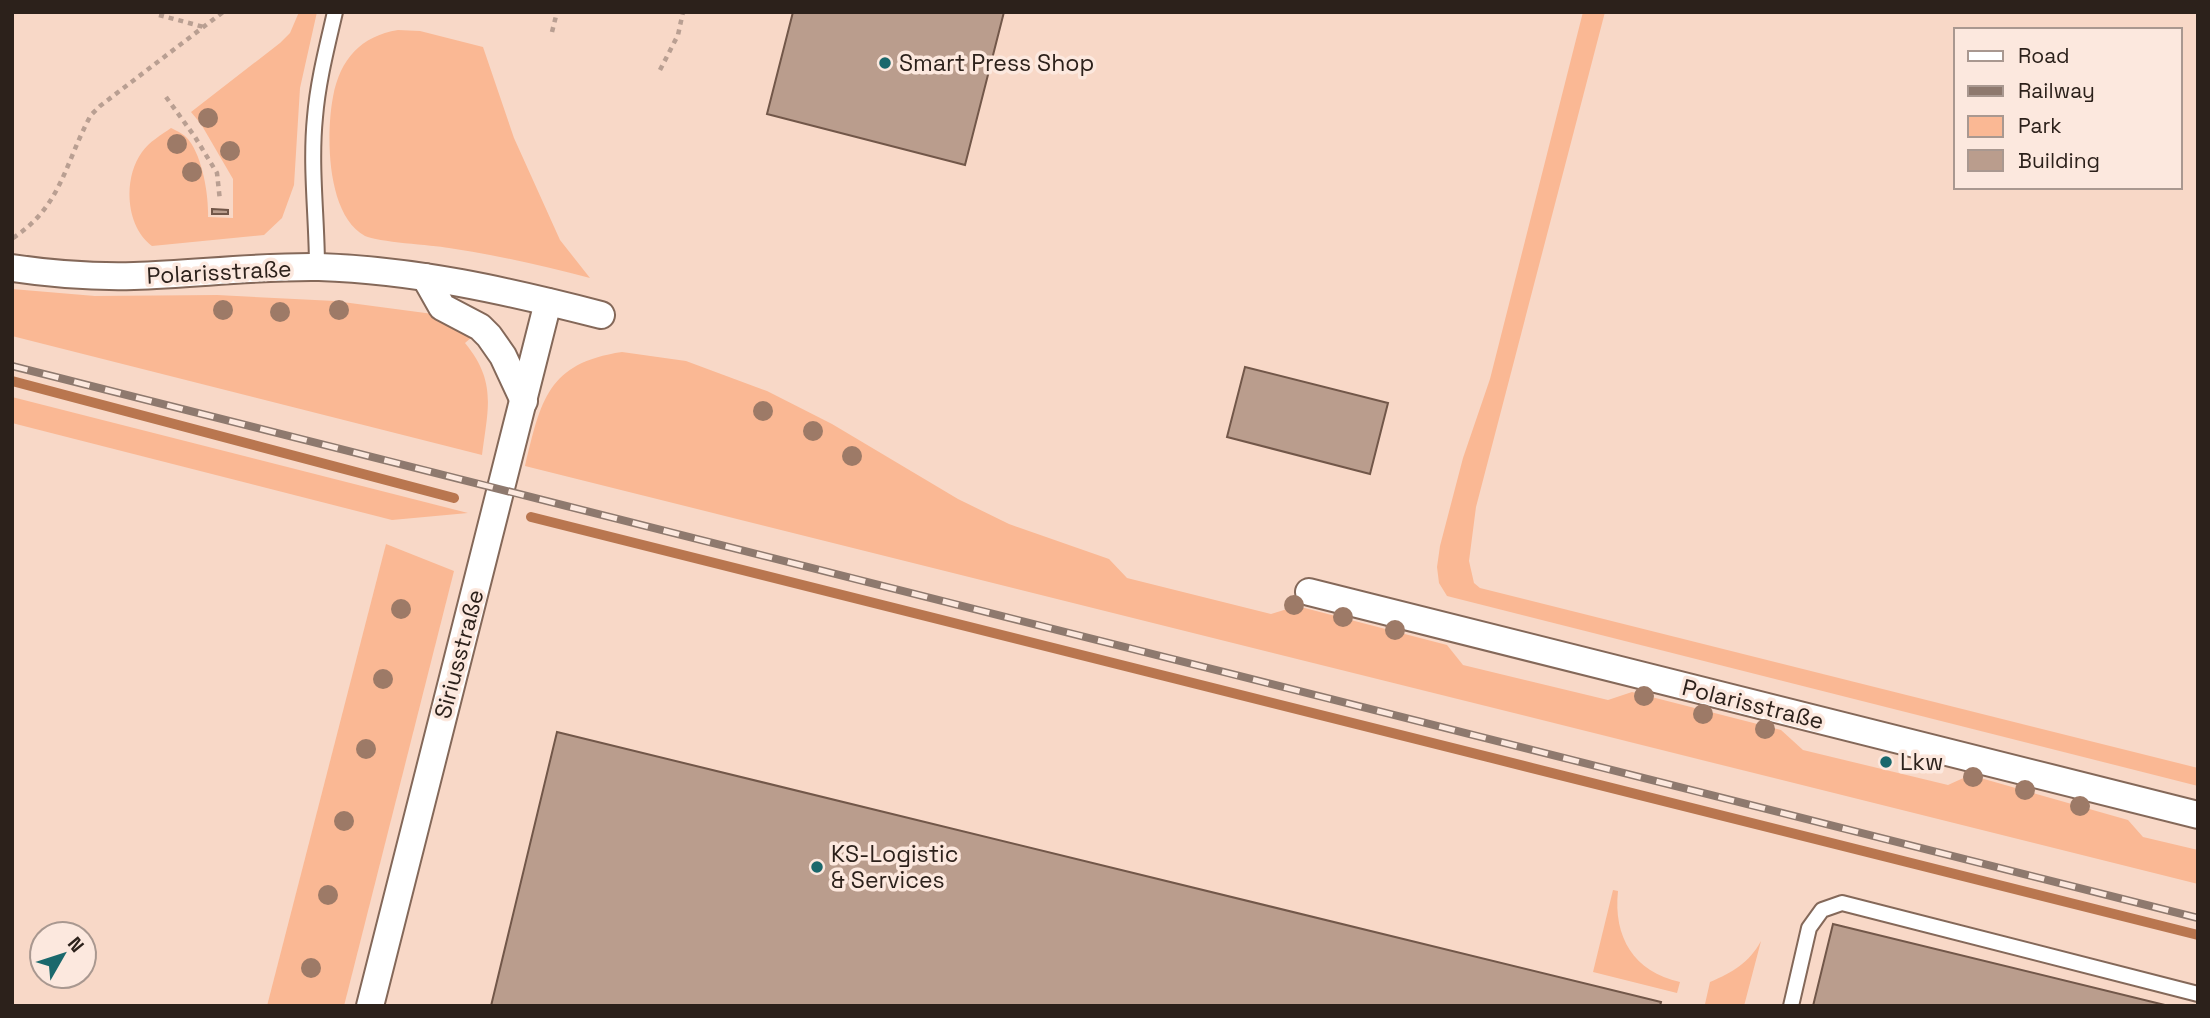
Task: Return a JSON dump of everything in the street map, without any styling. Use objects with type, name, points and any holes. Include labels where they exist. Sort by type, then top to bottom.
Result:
[{"type":"street","name":"Polarisstraße","points":[[12,268],[133,276],[245,268],[317,267],[370,270],[425,277],[601,315]]},
{"type":"street","points":[[425,277],[442,307],[480,327],[489,336],[503,356],[524,401]]},
{"type":"street","name":"Siriusstraße","points":[[370,1006],[548,302]]},
{"type":"street","name":"Polarisstraße","points":[[1309,592],[2198,815]]},
{"type":"lane","points":[[317,267],[314,119],[320,74],[335,12]]},
{"type":"lane","points":[[1791,1006],[1810,928],[1822,910],[1842,903],[2198,994]]},
{"type":"path","points":[[12,239],[29,228],[49,205],[91,114],[223,12]]},
{"type":"path","points":[[552,32],[557,12]]},
{"type":"path","points":[[660,70],[678,35],[683,12]]},
{"type":"path","points":[[159,15],[204,27]]},
{"type":"path","points":[[166,97],[195,136],[217,173],[220,201]]},
{"type":"green space","points":[[299,12],[317,12],[300,88],[294,185],[282,218],[264,235],[152,246],[136,227],[130,201],[132,175],[142,152],[171,128],[183,134],[192,144],[200,164],[206,186],[208,217],[233,218],[233,179],[191,112],[280,43],[290,33]]},
{"type":"green space","points":[[1583,12],[1605,12],[1476,507],[1469,561],[1474,583],[1480,588],[2198,768],[2198,786],[1447,596],[1439,583],[1437,567],[1440,546],[1463,458],[1490,379]]},
{"type":"green space","points":[[398,30],[420,31],[483,47],[514,138],[560,240],[590,278],[485,254],[371,238],[352,225],[336,192],[332,172],[330,131],[336,83],[347,61],[363,44]]},
{"type":"green space","points":[[12,289],[95,296],[217,295],[335,301],[433,314],[473,336],[465,343],[482,370],[488,396],[482,455],[12,336]]},
{"type":"green space","points":[[622,352],[686,361],[767,391],[832,424],[958,499],[1009,524],[1109,559],[1127,578],[1271,614],[1297,606],[1447,645],[1463,665],[1608,700],[1632,692],[1781,730],[1803,750],[1948,785],[1970,775],[2128,820],[2143,837],[2198,850],[2198,884],[525,466],[536,422],[551,389],[577,365],[597,357]]},
{"type":"green space","points":[[12,397],[468,513],[392,520],[12,423]]},
{"type":"green space","points":[[386,544],[454,571],[344,1006],[267,1006]]},
{"type":"green space","points":[[1613,890],[1618,891],[1619,923],[1630,950],[1650,970],[1680,982],[1677,993],[1593,972]]},
{"type":"green space","points":[[1761,941],[1744,1006],[1705,1004],[1710,982],[1740,966]]},
{"type":"building","name":"Smart Press Shop","points":[[793,12],[1004,12],[965,165],[767,114]]},
{"type":"building","points":[[212,209],[228,210],[228,214],[212,214]]},
{"type":"building","points":[[1245,367],[1388,403],[1370,474],[1227,437]]},
{"type":"building","name":"KS-Logistic & Services","points":[[557,732],[1661,1002],[1660,1006],[491,1006]]},
{"type":"building","points":[[1833,924],[2169,1006],[1813,1006]]},
{"type":"waterway","points":[[12,381],[454,498]]},
{"type":"waterway","points":[[531,517],[2198,935]]},
{"type":"railway","points":[[12,366],[2198,918]]},
{"type":"place","name":"Smart Press Shop","points":[[885,63]]},
{"type":"place","name":"Lkw","points":[[1886,762]]},
{"type":"place","name":"KS-Logistic & Services","points":[[817,867]]}]
